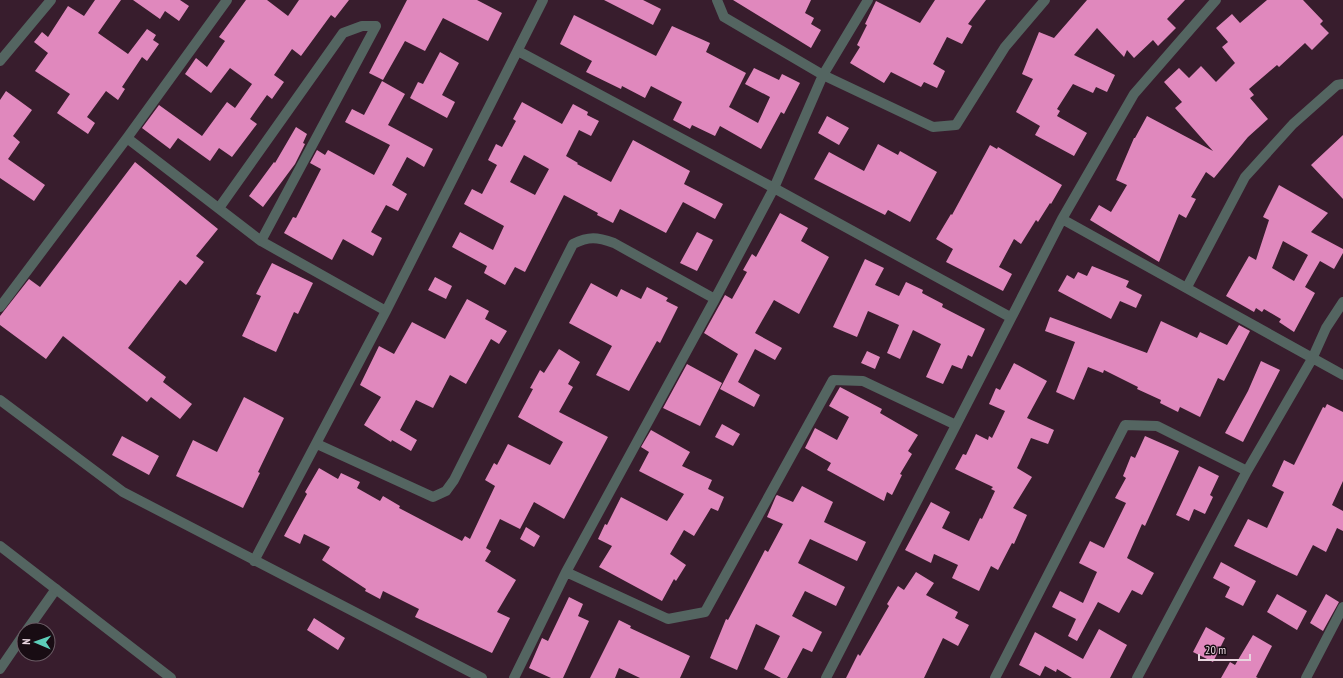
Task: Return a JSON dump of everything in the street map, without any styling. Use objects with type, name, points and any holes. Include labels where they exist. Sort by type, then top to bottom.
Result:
[{"type":"street","points":[[0,61],[50,0]]},
{"type":"street","points":[[0,307],[127,138],[227,0]]},
{"type":"street","points":[[254,561],[317,444],[543,0]]},
{"type":"street","points":[[717,0],[724,18],[823,75],[933,127],[956,125],[1006,47],[1045,0]]},
{"type":"street","points":[[514,678],[566,572],[774,188],[823,75],[868,0]]},
{"type":"street","points":[[826,678],[1010,317],[1062,219],[1134,94],[1216,0]]},
{"type":"street","points":[[219,208],[343,32],[362,26],[376,26],[261,241]]},
{"type":"street","points":[[518,51],[774,188],[1010,317]]},
{"type":"street","points":[[1187,287],[1244,177],[1294,124],[1337,85],[1343,84]]},
{"type":"street","points":[[127,138],[261,241],[386,310]]},
{"type":"street","points":[[1062,219],[1187,287],[1312,359],[1343,375]]},
{"type":"street","points":[[317,444],[433,497],[446,491],[454,480],[573,244],[584,238],[602,239],[614,243],[715,299]]},
{"type":"street","points":[[1137,678],[1247,471],[1312,359],[1326,328],[1343,302]]},
{"type":"street","points":[[566,572],[668,620],[705,612],[833,380],[863,381],[956,425]]},
{"type":"street","points":[[0,400],[123,492],[482,678]]},
{"type":"street","points":[[995,678],[1125,425],[1157,426],[1247,471]]},
{"type":"street","points":[[0,546],[171,678]]},
{"type":"street","points":[[33,622],[56,589]]},
{"type":"street","points":[[1306,678],[1343,607]]},
{"type":"street","points":[[0,669],[16,646]]},
{"type":"building","points":[[95,0],[121,0],[98,33],[128,54],[147,29],[156,35],[153,40],[159,44],[147,61],[142,57],[122,87],[125,89],[118,100],[106,91],[87,117],[95,123],[88,134],[57,113],[70,94],[35,71],[48,53],[34,42],[42,32],[48,37],[68,6],[84,16]]},
{"type":"building","points":[[133,0],[180,0],[189,6],[179,21],[165,11],[160,19]]},
{"type":"building","points":[[246,0],[267,0],[288,16],[299,0],[349,0],[335,18],[331,15],[301,56],[292,49],[274,75],[284,82],[272,99],[267,95],[250,119],[257,124],[232,157],[219,148],[210,161],[178,138],[170,149],[142,128],[159,105],[202,136],[227,102],[235,108],[252,84],[230,68],[211,93],[185,74],[196,58],[207,67],[225,41],[219,37]]},
{"type":"building","points":[[407,0],[477,0],[502,13],[488,41],[443,18],[425,51],[405,41],[383,80],[369,73]]},
{"type":"building","points":[[604,0],[643,0],[661,9],[653,25]]},
{"type":"building","points":[[733,0],[811,0],[805,13],[814,18],[811,24],[821,30],[811,48]]},
{"type":"building","points":[[935,0],[986,0],[968,24],[972,26],[962,44],[947,37],[933,64],[945,71],[937,88],[924,82],[921,87],[891,72],[884,83],[850,63],[860,47],[857,45],[867,25],[865,24],[876,1],[920,23]]},
{"type":"building","points":[[1087,0],[1185,0],[1167,19],[1176,28],[1158,46],[1153,40],[1134,58],[1127,50],[1124,57],[1097,28],[1074,55],[1115,75],[1107,92],[1096,87],[1093,93],[1073,84],[1057,109],[1060,111],[1057,116],[1087,133],[1074,156],[1035,135],[1040,126],[1016,112],[1033,79],[1022,74],[1039,32],[1054,38]]},
{"type":"building","points":[[1267,0],[1303,0],[1323,21],[1320,24],[1329,33],[1312,50],[1305,43],[1279,67],[1277,65],[1249,89],[1254,95],[1250,98],[1268,119],[1248,137],[1214,178],[1206,172],[1191,197],[1196,199],[1186,218],[1179,214],[1159,262],[1090,220],[1099,205],[1111,212],[1127,185],[1116,180],[1134,138],[1147,116],[1213,151],[1175,108],[1182,102],[1164,82],[1179,68],[1189,78],[1201,66],[1216,82],[1235,63],[1222,47],[1228,42],[1216,28],[1232,14],[1240,23]]},
{"type":"building","points":[[574,15],[656,56],[672,26],[710,43],[706,52],[746,73],[729,107],[758,123],[770,97],[745,84],[754,68],[779,80],[782,74],[800,83],[784,114],[781,112],[761,149],[720,126],[715,136],[692,125],[690,129],[673,120],[682,102],[651,86],[645,98],[622,86],[621,89],[586,72],[592,61],[560,44]]},
{"type":"building","points":[[440,52],[459,63],[442,95],[455,102],[447,118],[410,98],[418,82],[423,84]]},
{"type":"building","points":[[382,81],[405,94],[388,125],[433,149],[424,167],[407,157],[392,185],[407,194],[398,211],[386,205],[371,232],[382,238],[373,256],[343,239],[332,260],[284,233],[293,217],[296,218],[321,169],[310,163],[317,150],[325,155],[328,150],[374,175],[390,145],[345,122],[352,109],[364,115]]},
{"type":"building","points":[[6,91],[32,110],[13,136],[20,142],[8,159],[45,185],[34,201],[0,178],[0,100]]},
{"type":"building","points":[[522,102],[562,124],[573,104],[588,112],[587,115],[599,121],[591,136],[579,130],[566,156],[578,163],[577,164],[611,182],[633,140],[690,171],[684,184],[723,204],[715,219],[683,202],[666,233],[620,209],[613,223],[597,215],[598,213],[564,195],[525,272],[515,267],[505,285],[484,273],[487,266],[452,247],[460,232],[493,250],[504,226],[464,204],[472,189],[482,194],[497,165],[488,160],[496,144],[502,147],[516,121],[513,119]],"holes":[[[524,155],[549,169],[535,195],[510,182]]]},
{"type":"building","points":[[827,116],[849,128],[839,145],[818,133]]},
{"type":"building","points":[[296,127],[307,134],[303,143],[305,144],[295,164],[263,207],[249,196],[274,162],[275,163]]},
{"type":"building","points":[[1343,135],[1343,199],[1311,165]]},
{"type":"building","points":[[878,144],[898,155],[900,151],[937,172],[910,222],[888,210],[885,215],[814,179],[829,152],[864,171]]},
{"type":"building","points":[[990,145],[997,149],[998,147],[1062,185],[1051,204],[1050,203],[1038,222],[1036,220],[1021,244],[1014,239],[999,267],[1012,274],[1003,291],[946,262],[953,249],[936,239],[951,214],[952,215]]},
{"type":"building","points":[[135,162],[218,229],[196,256],[204,262],[186,285],[180,280],[128,348],[166,377],[163,382],[192,404],[180,419],[151,397],[147,402],[63,336],[46,359],[0,325],[0,316],[29,279],[40,287]]},
{"type":"building","points":[[1279,185],[1328,213],[1311,232],[1343,249],[1343,253],[1334,269],[1320,261],[1305,287],[1315,293],[1294,332],[1279,322],[1281,319],[1264,309],[1262,312],[1256,308],[1254,312],[1226,296],[1249,256],[1256,260],[1269,220],[1263,217]],"holes":[[[1283,241],[1308,255],[1294,281],[1272,268]]]},
{"type":"building","points":[[780,213],[808,228],[801,241],[829,257],[799,314],[774,300],[755,333],[782,348],[775,360],[755,349],[738,382],[760,395],[754,407],[720,389],[738,354],[704,333],[725,295],[732,299],[747,272],[743,270],[752,254],[756,257]]},
{"type":"building","points":[[697,232],[713,240],[697,271],[680,263]]},
{"type":"building","points":[[865,259],[884,268],[875,285],[899,296],[906,282],[923,290],[922,293],[943,304],[942,307],[985,329],[972,357],[968,355],[962,369],[952,365],[943,384],[926,377],[941,344],[913,330],[900,359],[887,353],[899,325],[868,311],[857,337],[833,327]]},
{"type":"building","points":[[272,263],[313,283],[298,314],[294,312],[276,352],[242,336],[261,296],[256,294]]},
{"type":"building","points":[[1092,266],[1129,281],[1126,287],[1142,295],[1136,308],[1120,301],[1111,319],[1058,291],[1067,275],[1074,279],[1078,272],[1087,276]]},
{"type":"building","points":[[435,277],[452,286],[446,299],[428,290]]},
{"type":"building","points":[[591,283],[617,297],[621,289],[641,299],[647,287],[668,298],[666,301],[678,307],[660,343],[657,341],[629,391],[596,375],[612,346],[569,323]]},
{"type":"building","points":[[467,299],[489,311],[485,319],[507,331],[499,344],[491,339],[466,384],[450,375],[433,408],[416,400],[400,430],[417,440],[411,451],[392,440],[391,442],[364,425],[381,397],[360,385],[379,346],[394,354],[412,322],[445,339]]},
{"type":"building","points":[[1050,317],[1147,353],[1161,321],[1197,338],[1200,332],[1227,345],[1239,325],[1250,331],[1224,381],[1218,378],[1200,417],[1180,407],[1178,412],[1160,403],[1161,400],[1137,389],[1138,387],[1104,370],[1103,373],[1088,367],[1074,400],[1056,392],[1075,342],[1045,331]]},
{"type":"building","points":[[559,349],[580,362],[568,384],[573,387],[559,412],[608,437],[564,519],[534,502],[520,529],[500,519],[486,548],[491,551],[485,561],[516,580],[497,612],[510,618],[492,653],[415,617],[419,609],[383,591],[380,599],[365,591],[366,589],[322,560],[330,547],[304,534],[300,544],[284,536],[307,494],[305,492],[319,468],[338,479],[341,473],[360,482],[357,488],[380,501],[383,496],[400,506],[399,508],[462,541],[465,536],[470,539],[495,486],[485,480],[494,463],[497,465],[508,444],[550,465],[563,442],[518,417],[533,389],[530,388],[540,370],[544,373]]},
{"type":"building","points":[[867,351],[880,357],[875,369],[861,363]]},
{"type":"building","points":[[1261,361],[1280,370],[1243,442],[1225,433],[1248,391]]},
{"type":"building","points":[[1014,363],[1047,381],[1027,418],[1054,430],[1048,444],[1031,438],[1017,468],[1032,477],[1013,508],[1027,515],[1014,544],[1012,543],[998,570],[991,566],[979,591],[952,578],[958,565],[934,554],[931,563],[905,550],[931,502],[950,512],[942,528],[969,541],[980,518],[982,519],[995,491],[991,489],[993,487],[955,469],[963,454],[966,455],[976,434],[988,440],[989,436],[992,438],[1005,411],[989,404],[996,388],[1000,390]]},
{"type":"building","points":[[687,364],[722,383],[700,426],[663,408]]},
{"type":"building","points":[[840,387],[882,409],[880,413],[918,435],[908,451],[912,454],[900,474],[902,475],[892,495],[887,492],[884,501],[827,470],[831,463],[805,448],[815,428],[837,440],[849,417],[829,406]]},
{"type":"building","points":[[244,397],[284,418],[258,472],[260,473],[243,508],[176,476],[193,440],[217,452]]},
{"type":"building","points":[[1327,404],[1343,412],[1343,481],[1332,505],[1343,511],[1343,531],[1337,528],[1326,552],[1313,545],[1297,576],[1234,546],[1248,519],[1267,528],[1284,492],[1272,486],[1284,460],[1294,465],[1323,407],[1325,408]]},
{"type":"building","points":[[722,424],[740,434],[733,446],[715,437]]},
{"type":"building","points":[[651,430],[690,452],[682,466],[712,480],[708,489],[724,497],[718,511],[711,508],[694,536],[684,530],[670,554],[686,565],[676,581],[674,579],[662,601],[599,567],[612,546],[598,539],[621,497],[667,521],[684,494],[639,471],[649,452],[641,447]]},
{"type":"building","points":[[122,436],[159,456],[149,475],[112,455]]},
{"type":"building","points":[[1145,436],[1179,451],[1145,526],[1142,524],[1127,558],[1154,573],[1142,595],[1132,590],[1119,613],[1098,602],[1077,641],[1068,636],[1076,619],[1052,607],[1060,591],[1083,603],[1097,572],[1079,563],[1090,541],[1104,548],[1126,503],[1115,498],[1126,478],[1123,476],[1131,456],[1135,458]]},
{"type":"building","points":[[1199,466],[1219,476],[1210,495],[1213,497],[1205,514],[1194,509],[1189,521],[1176,515]]},
{"type":"building","points":[[802,486],[833,502],[824,522],[866,542],[857,561],[810,539],[798,563],[845,587],[836,606],[805,591],[792,616],[822,632],[812,652],[803,648],[787,678],[781,678],[764,669],[780,636],[756,624],[737,670],[710,658],[726,619],[728,620],[765,550],[768,552],[783,524],[767,517],[776,496],[777,495],[793,502]]},
{"type":"building","points":[[526,527],[540,536],[534,547],[520,539]]},
{"type":"building","points":[[1221,562],[1256,581],[1243,606],[1225,597],[1230,587],[1213,578]]},
{"type":"building","points":[[916,572],[934,583],[926,595],[958,612],[955,618],[969,625],[958,646],[943,638],[924,678],[846,678],[858,654],[860,656],[889,606],[887,604],[898,586],[904,590]]},
{"type":"building","points":[[1277,594],[1307,611],[1297,630],[1267,612]]},
{"type":"building","points":[[1326,594],[1339,602],[1323,631],[1310,623]]},
{"type":"building","points":[[569,597],[583,604],[578,616],[589,621],[563,678],[551,678],[529,668],[542,638],[548,641]]},
{"type":"building","points":[[314,618],[345,638],[338,650],[307,630]]},
{"type":"building","points":[[619,620],[631,626],[630,628],[690,656],[680,678],[640,678],[619,668],[615,678],[590,678]]},
{"type":"building","points":[[1206,627],[1225,638],[1213,662],[1193,652]]},
{"type":"building","points":[[1099,629],[1127,645],[1110,678],[1072,678],[1057,669],[1056,672],[1045,666],[1040,676],[1019,665],[1035,632],[1083,659]]},
{"type":"building","points":[[1253,635],[1272,646],[1256,677],[1258,678],[1221,678],[1230,662],[1235,665]]}]
